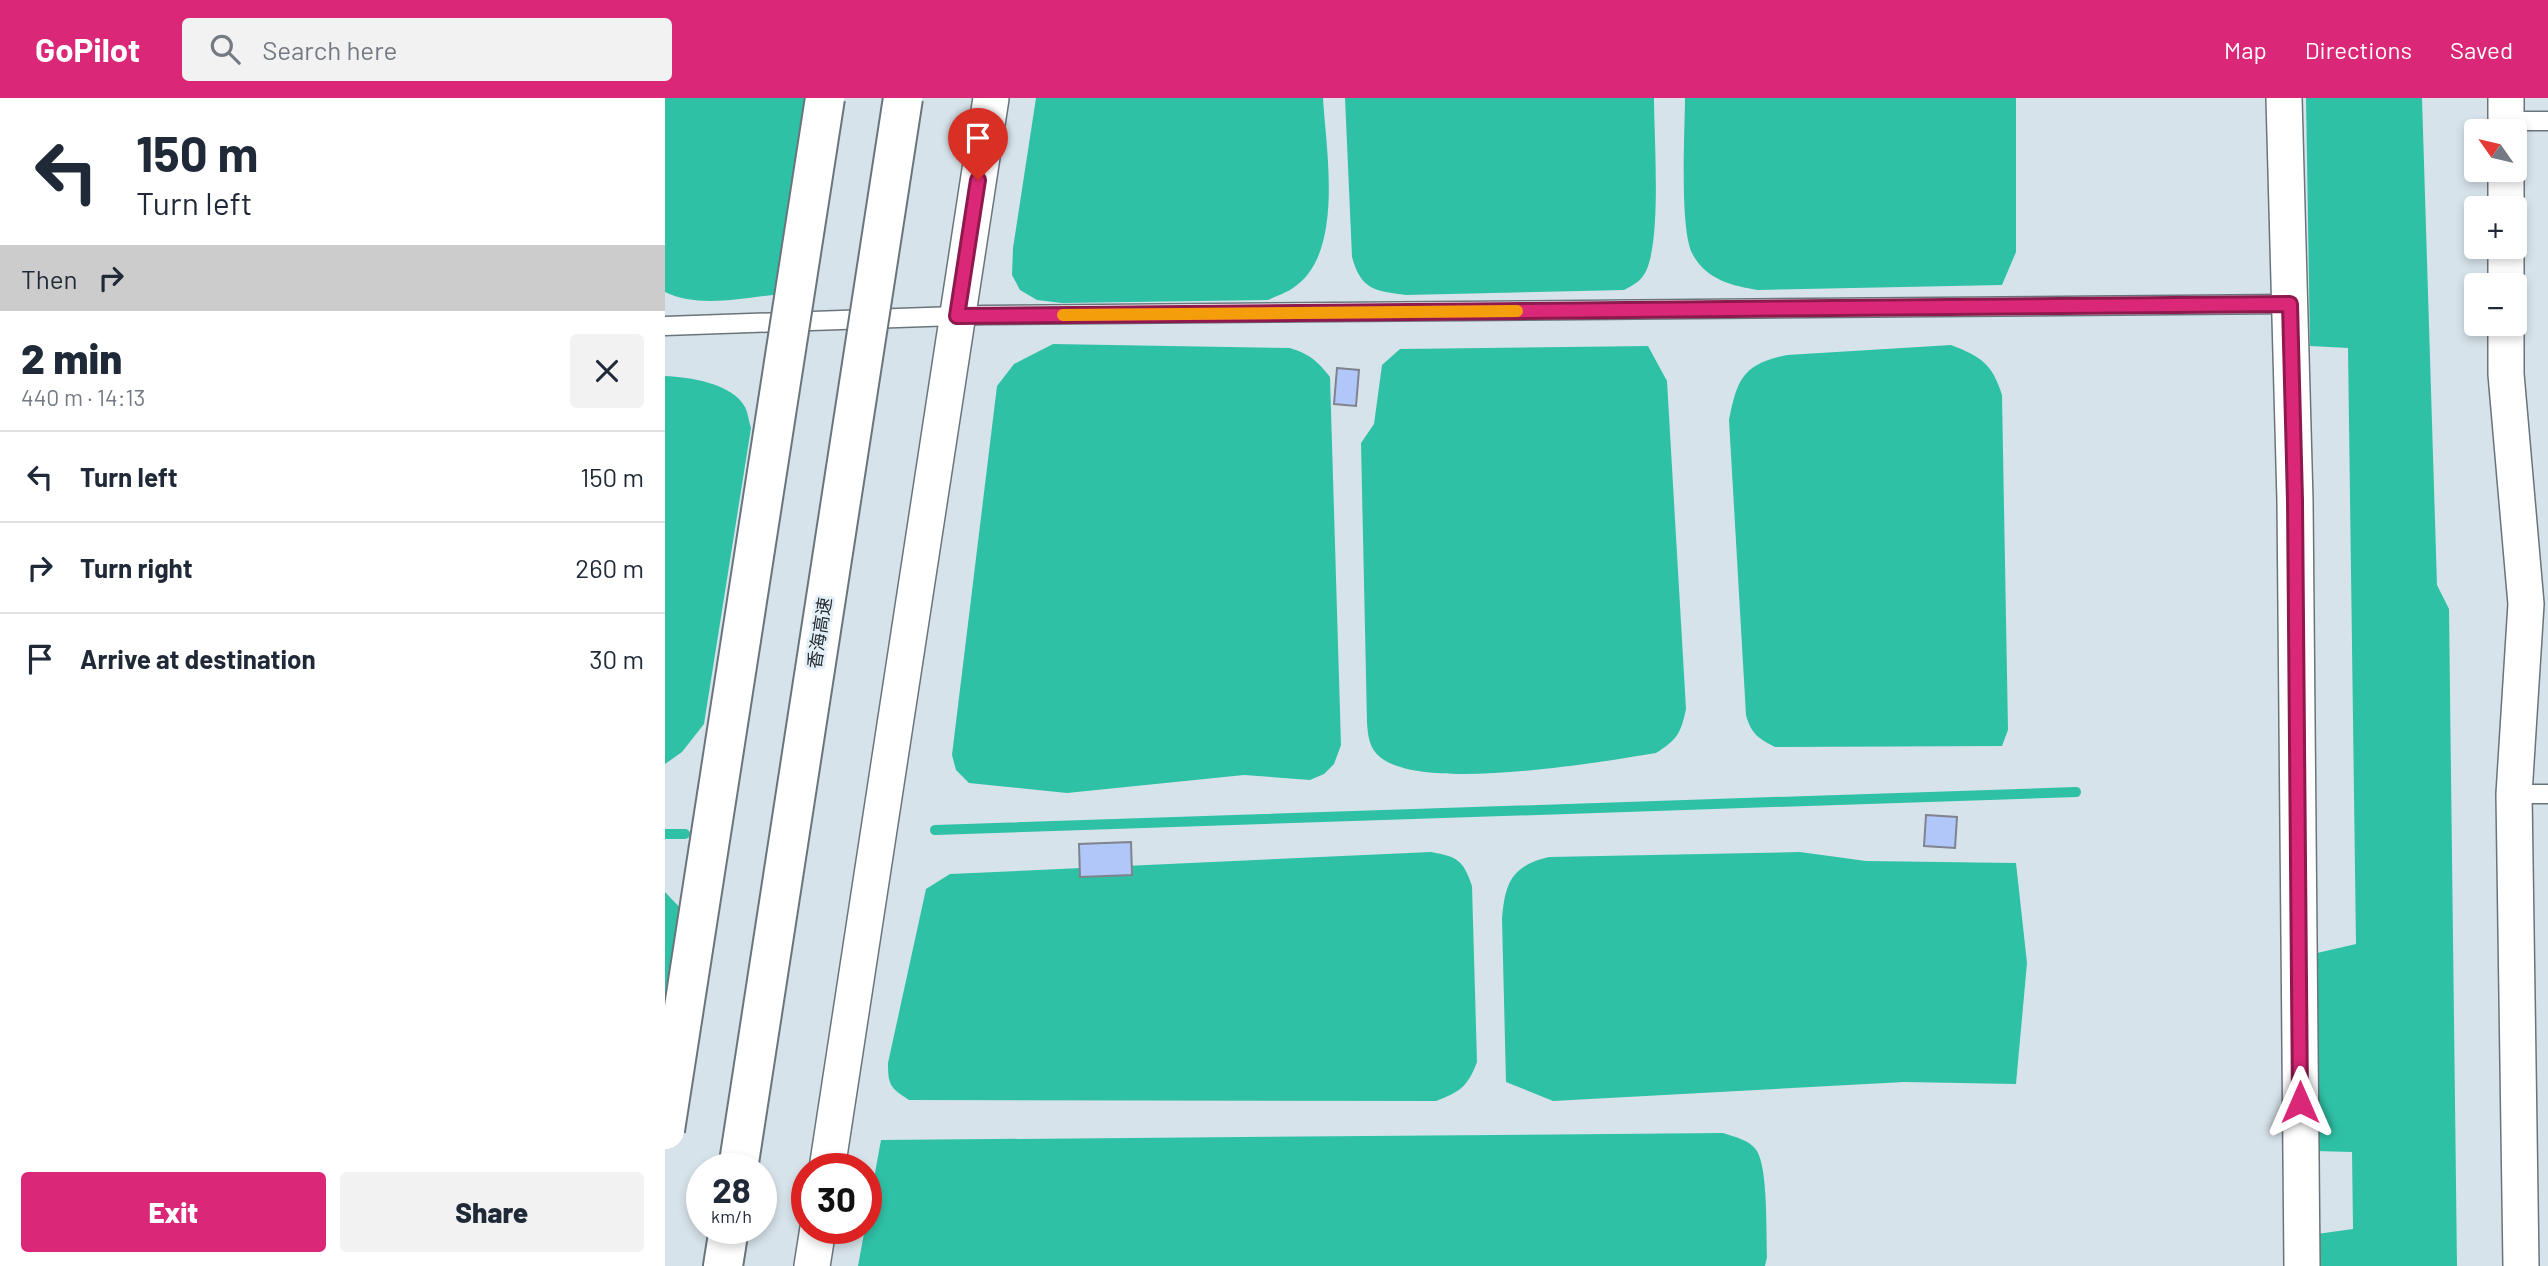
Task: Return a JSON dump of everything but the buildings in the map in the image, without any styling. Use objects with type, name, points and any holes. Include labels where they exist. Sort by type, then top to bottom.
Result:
[{"type":"highway","points":[[665,1130],[825,98]]},
{"type":"highway","name":"香海高速","points":[[740,1153],[903,98]]},
{"type":"highway","points":[[723,1266],[726,1244]]},
{"type":"street","points":[[829,1153],[991,98]]},
{"type":"street","points":[[2284,98],[2295,515],[2302,1266]]},
{"type":"street","points":[[2506,336],[2506,374],[2526,604],[2531,794],[2521,1266]]},
{"type":"street","points":[[812,1266],[815,1244]]},
{"type":"lane","points":[[2506,117],[2548,121]]},
{"type":"lane","points":[[665,326],[957,316],[2290,304]]},
{"type":"shaded area","points":[[665,98],[812,98],[783,294],[708,301],[678,297],[665,292]]},
{"type":"shaded area","points":[[1036,98],[1323,98],[1329,200],[1320,251],[1309,272],[1293,288],[1268,300],[1062,303],[1037,300],[1020,290],[1012,275],[1013,248]]},
{"type":"shaded area","points":[[1345,98],[1654,98],[1654,238],[1645,273],[1639,281],[1624,290],[1406,295],[1371,287],[1360,276],[1352,257]]},
{"type":"shaded area","points":[[1685,98],[2016,98],[2016,252],[2002,285],[1758,290],[1730,284],[1713,276],[1693,255],[1686,225]]},
{"type":"shaded area","points":[[2306,98],[2422,98],[2437,585],[2449,609],[2457,1266],[2319,1266],[2317,1234],[2353,1229],[2352,1152],[2314,1151],[2317,953],[2356,944],[2348,348],[2310,346]]},
{"type":"shaded area","points":[[1053,344],[1290,348],[1313,359],[1330,377],[1341,745],[1334,764],[1324,774],[1310,780],[1244,775],[1067,793],[969,783],[956,770],[952,755],[997,386],[1014,364]]},
{"type":"shaded area","points":[[1951,345],[1984,363],[1994,376],[2002,395],[2008,730],[2002,746],[1775,747],[1756,735],[1746,715],[1729,420],[1735,393],[1752,368],[1787,355]]},
{"type":"shaded area","points":[[1648,346],[1667,381],[1686,709],[1677,735],[1656,753],[1513,772],[1433,773],[1402,768],[1380,757],[1371,746],[1367,723],[1361,443],[1374,424],[1382,365],[1400,349]]},
{"type":"shaded area","points":[[665,376],[697,380],[730,392],[745,407],[751,428],[704,724],[682,752],[665,764]]},
{"type":"shaded area","points":[[1431,852],[1458,861],[1466,870],[1472,886],[1477,1062],[1466,1083],[1444,1098],[1436,1101],[909,1100],[894,1089],[890,1081],[888,1063],[926,889],[950,874]]},
{"type":"shaded area","points":[[1800,852],[1866,861],[2016,863],[2027,963],[2016,1084],[1904,1082],[1553,1101],[1506,1082],[1502,919],[1508,886],[1518,871],[1526,865],[1549,857]]},
{"type":"shaded area","points":[[665,892],[684,912],[665,1020]]},
{"type":"shaded area","points":[[1723,1133],[1750,1144],[1761,1160],[1766,1202],[1767,1257],[1765,1266],[858,1266],[862,1244],[882,1244],[882,1153],[879,1153],[881,1140]]},
{"type":"waterway","points":[[935,830],[2076,792]]},
{"type":"waterway","points":[[665,834],[685,834]]},
{"type":"slow traffic","points":[[1063,315],[1517,311]]},
{"type":"route","points":[[978,180],[957,316],[2290,304],[2295,501],[2300,1102]]}]
